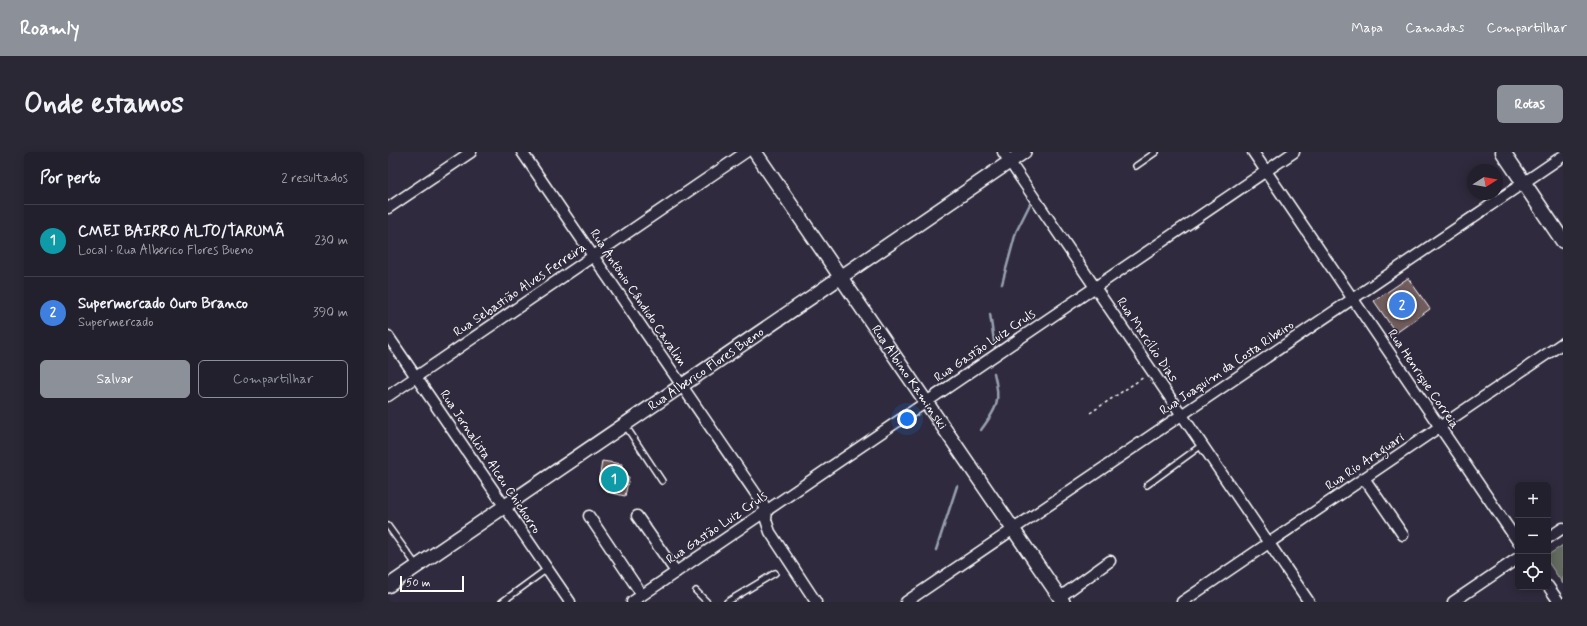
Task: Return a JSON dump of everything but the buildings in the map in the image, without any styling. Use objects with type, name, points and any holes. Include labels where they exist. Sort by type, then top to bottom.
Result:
[{"type":"main road","points":[[1503,152],[1563,240]]},
{"type":"street","points":[[388,208],[471,152]]},
{"type":"street","name":"Rua Antônio Cândido Cavalim","points":[[522,152],[767,510],[766,520],[770,532],[816,602]]},
{"type":"street","name":"Rua Sebastião Alves Ferreira","points":[[388,396],[746,152]]},
{"type":"street","name":"Rua Albino Kaminski","points":[[755,152],[1061,599]]},
{"type":"street","name":"Rua Alberico Flores Bueno","points":[[388,586],[841,277],[1006,157],[1024,152]]},
{"type":"street","name":"Rua Henrique Correia","points":[[1253,152],[1515,538]]},
{"type":"street","name":"Rua Gastão Luiz Cruls","points":[[632,602],[1294,152]]},
{"type":"street","name":"Rua Joaquim da Costa Ribeiro","points":[[906,602],[1563,156]]},
{"type":"street","name":"Rua Marcílio Dias","points":[[1006,157],[1309,602]]},
{"type":"street","name":"Rua Jornalista Alceu Chichorro","points":[[388,336],[570,602]]},
{"type":"street","name":"Rua Rio Araguari","points":[[1182,602],[1563,343]]},
{"type":"street","points":[[1364,478],[1402,535]]},
{"type":"street","points":[[589,516],[642,595]]},
{"type":"street","points":[[637,516],[676,572]]},
{"type":"street","points":[[1551,536],[1563,528]]},
{"type":"street","points":[[1453,602],[1515,560]]},
{"type":"street","points":[[1061,599],[1110,561]]},
{"type":"street","points":[[1551,590],[1559,602]]},
{"type":"lane","points":[[1136,166],[1156,152]]},
{"type":"lane","points":[[624,424],[662,482]]},
{"type":"lane","points":[[1147,485],[1202,445]]},
{"type":"lane","points":[[388,526],[417,566]]},
{"type":"lane","points":[[502,602],[547,569]]},
{"type":"lane","points":[[726,602],[775,573]]},
{"type":"lane","points":[[696,591],[707,602]]},
{"type":"path","points":[[1090,413],[1152,372]]},
{"type":"green space","points":[[1563,545],[1563,584],[1551,566],[1551,553]]},
{"type":"waterway","points":[[1002,284],[1016,232],[1031,202]]},
{"type":"waterway","points":[[990,314],[995,348]]},
{"type":"waterway","points":[[981,430],[991,415],[996,403],[997,390],[994,373]]},
{"type":"waterway","points":[[936,550],[957,486]]},
{"type":"place","name":"Supermercado Ouro Branco","points":[[1402,305]]},
{"type":"place","name":"CMEI BAIRRO ALTO/TARUMÃ","points":[[614,479]]}]
